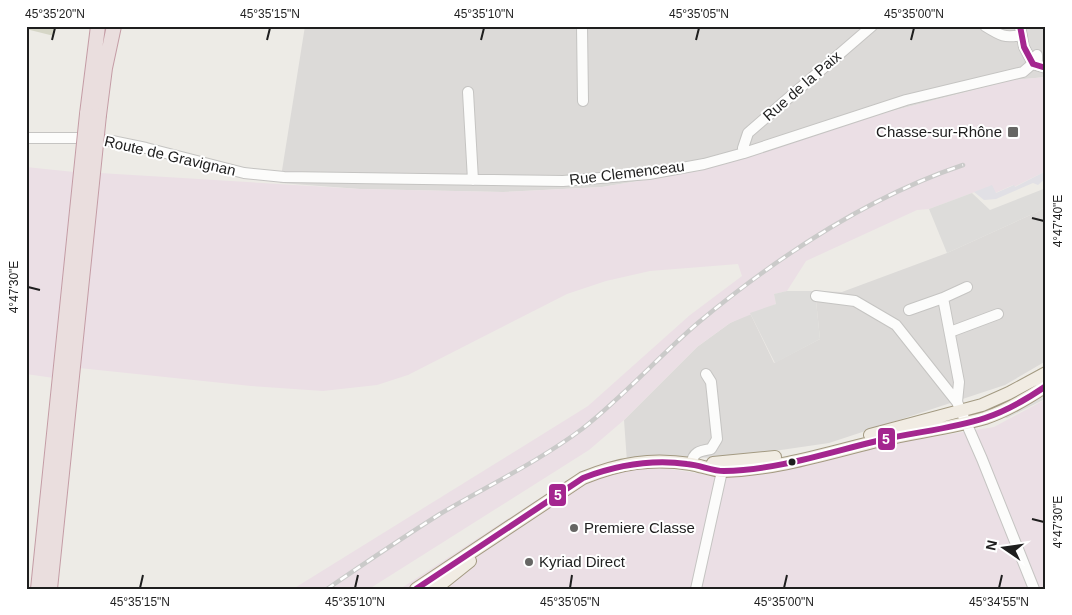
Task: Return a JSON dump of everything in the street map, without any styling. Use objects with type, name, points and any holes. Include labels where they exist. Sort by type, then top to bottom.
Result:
[{"type":"highway","points":[[50,589],[93,114],[91,26]]},
{"type":"highway","points":[[91,79],[98,26]]},
{"type":"highway","points":[[38,589],[93,114],[114,26]]},
{"type":"main road","points":[[691,464],[754,460],[825,448],[959,406],[982,405],[1009,394],[1046,373]]},
{"type":"main road","points":[[416,589],[433,586],[534,509],[583,478],[609,468],[637,462],[670,462],[691,464],[722,471],[755,469],[792,463],[880,440],[967,423],[987,417],[1046,386]]},
{"type":"street","points":[[582,26],[583,101]]},
{"type":"street","name":"Rue de la Paix","points":[[744,153],[743,148],[748,133],[872,26]]},
{"type":"street","points":[[985,26],[1000,36],[1010,37],[1021,30],[1041,62]]},
{"type":"street","name":"Rue Clemenceau","points":[[284,177],[563,181],[648,174],[704,164],[744,153],[906,100],[1023,72],[1041,62]]},
{"type":"street","points":[[468,92],[473,180]]},
{"type":"street","name":"Route de Gravignan","points":[[26,138],[78,138],[112,141],[244,173],[284,177]]},
{"type":"street","points":[[909,310],[967,287]]},
{"type":"street","points":[[816,296],[855,301],[896,325],[959,406],[1034,589]]},
{"type":"street","points":[[942,298],[959,382],[959,406]]},
{"type":"street","points":[[950,332],[998,314]]},
{"type":"street","points":[[691,464],[692,458],[697,451],[711,449],[717,440],[711,382],[706,374]]},
{"type":"street","points":[[696,589],[722,471]]},
{"type":"shaded area","points":[[26,26],[54,26],[54,36],[26,29]]},
{"type":"shaded area","points":[[305,26],[1046,26],[1046,77],[1013,80],[888,112],[698,171],[602,187],[503,192],[360,189],[280,183]]},
{"type":"shaded area","points":[[1046,77],[1046,171],[1014,187],[1013,185],[995,193],[991,186],[929,209],[917,210],[806,261],[787,291],[774,294],[776,304],[730,323],[697,347],[624,420],[589,450],[369,589],[293,589],[588,406],[690,315],[742,276],[738,264],[650,271],[606,281],[567,294],[408,375],[377,385],[323,391],[251,386],[79,368],[100,173],[360,189],[503,192],[602,187],[699,171],[888,112],[1013,80]]},
{"type":"shaded area","points":[[26,167],[74,172],[54,378],[26,374]]},
{"type":"shaded area","points":[[1046,171],[1046,178],[1038,185],[1033,183],[996,199],[984,200],[974,192],[992,185],[996,193],[1014,185],[1015,187]]},
{"type":"shaded area","points":[[1046,188],[1046,206],[1037,212],[947,253],[929,209],[972,193],[990,210]]},
{"type":"shaded area","points":[[1046,206],[1046,361],[1005,385],[829,443],[727,458],[669,457],[627,462],[624,420],[697,347],[730,323],[750,313],[774,363],[820,339],[815,291],[842,292],[947,253],[1037,212]]},
{"type":"shaded area","points":[[787,291],[815,291],[820,339],[775,363],[750,313],[776,304],[774,294]]},
{"type":"shaded area","points":[[1046,390],[1045,399],[1007,418],[998,416]]},
{"type":"shaded area","points":[[1046,399],[1046,589],[400,589],[572,477],[627,462],[714,476],[994,427]]},
{"type":"railway","points":[[327,589],[440,514],[530,463],[582,429],[699,322],[759,275],[791,253],[858,212],[892,194],[963,165]]},
{"type":"transit line","name":"5","points":[[1020,26],[1024,47],[1033,64],[1046,68]]},
{"type":"transit line","name":"5","points":[[416,589],[583,478],[596,473],[634,464],[660,462],[687,464],[724,471],[784,464],[881,440],[985,418],[1017,404],[1046,386]]},
{"type":"place","name":"Chasse-sur-Rhône","points":[[1013,132]]},
{"type":"place","name":"Premiere Classe","points":[[574,528]]},
{"type":"place","name":"Kyriad Direct","points":[[529,562]]}]
